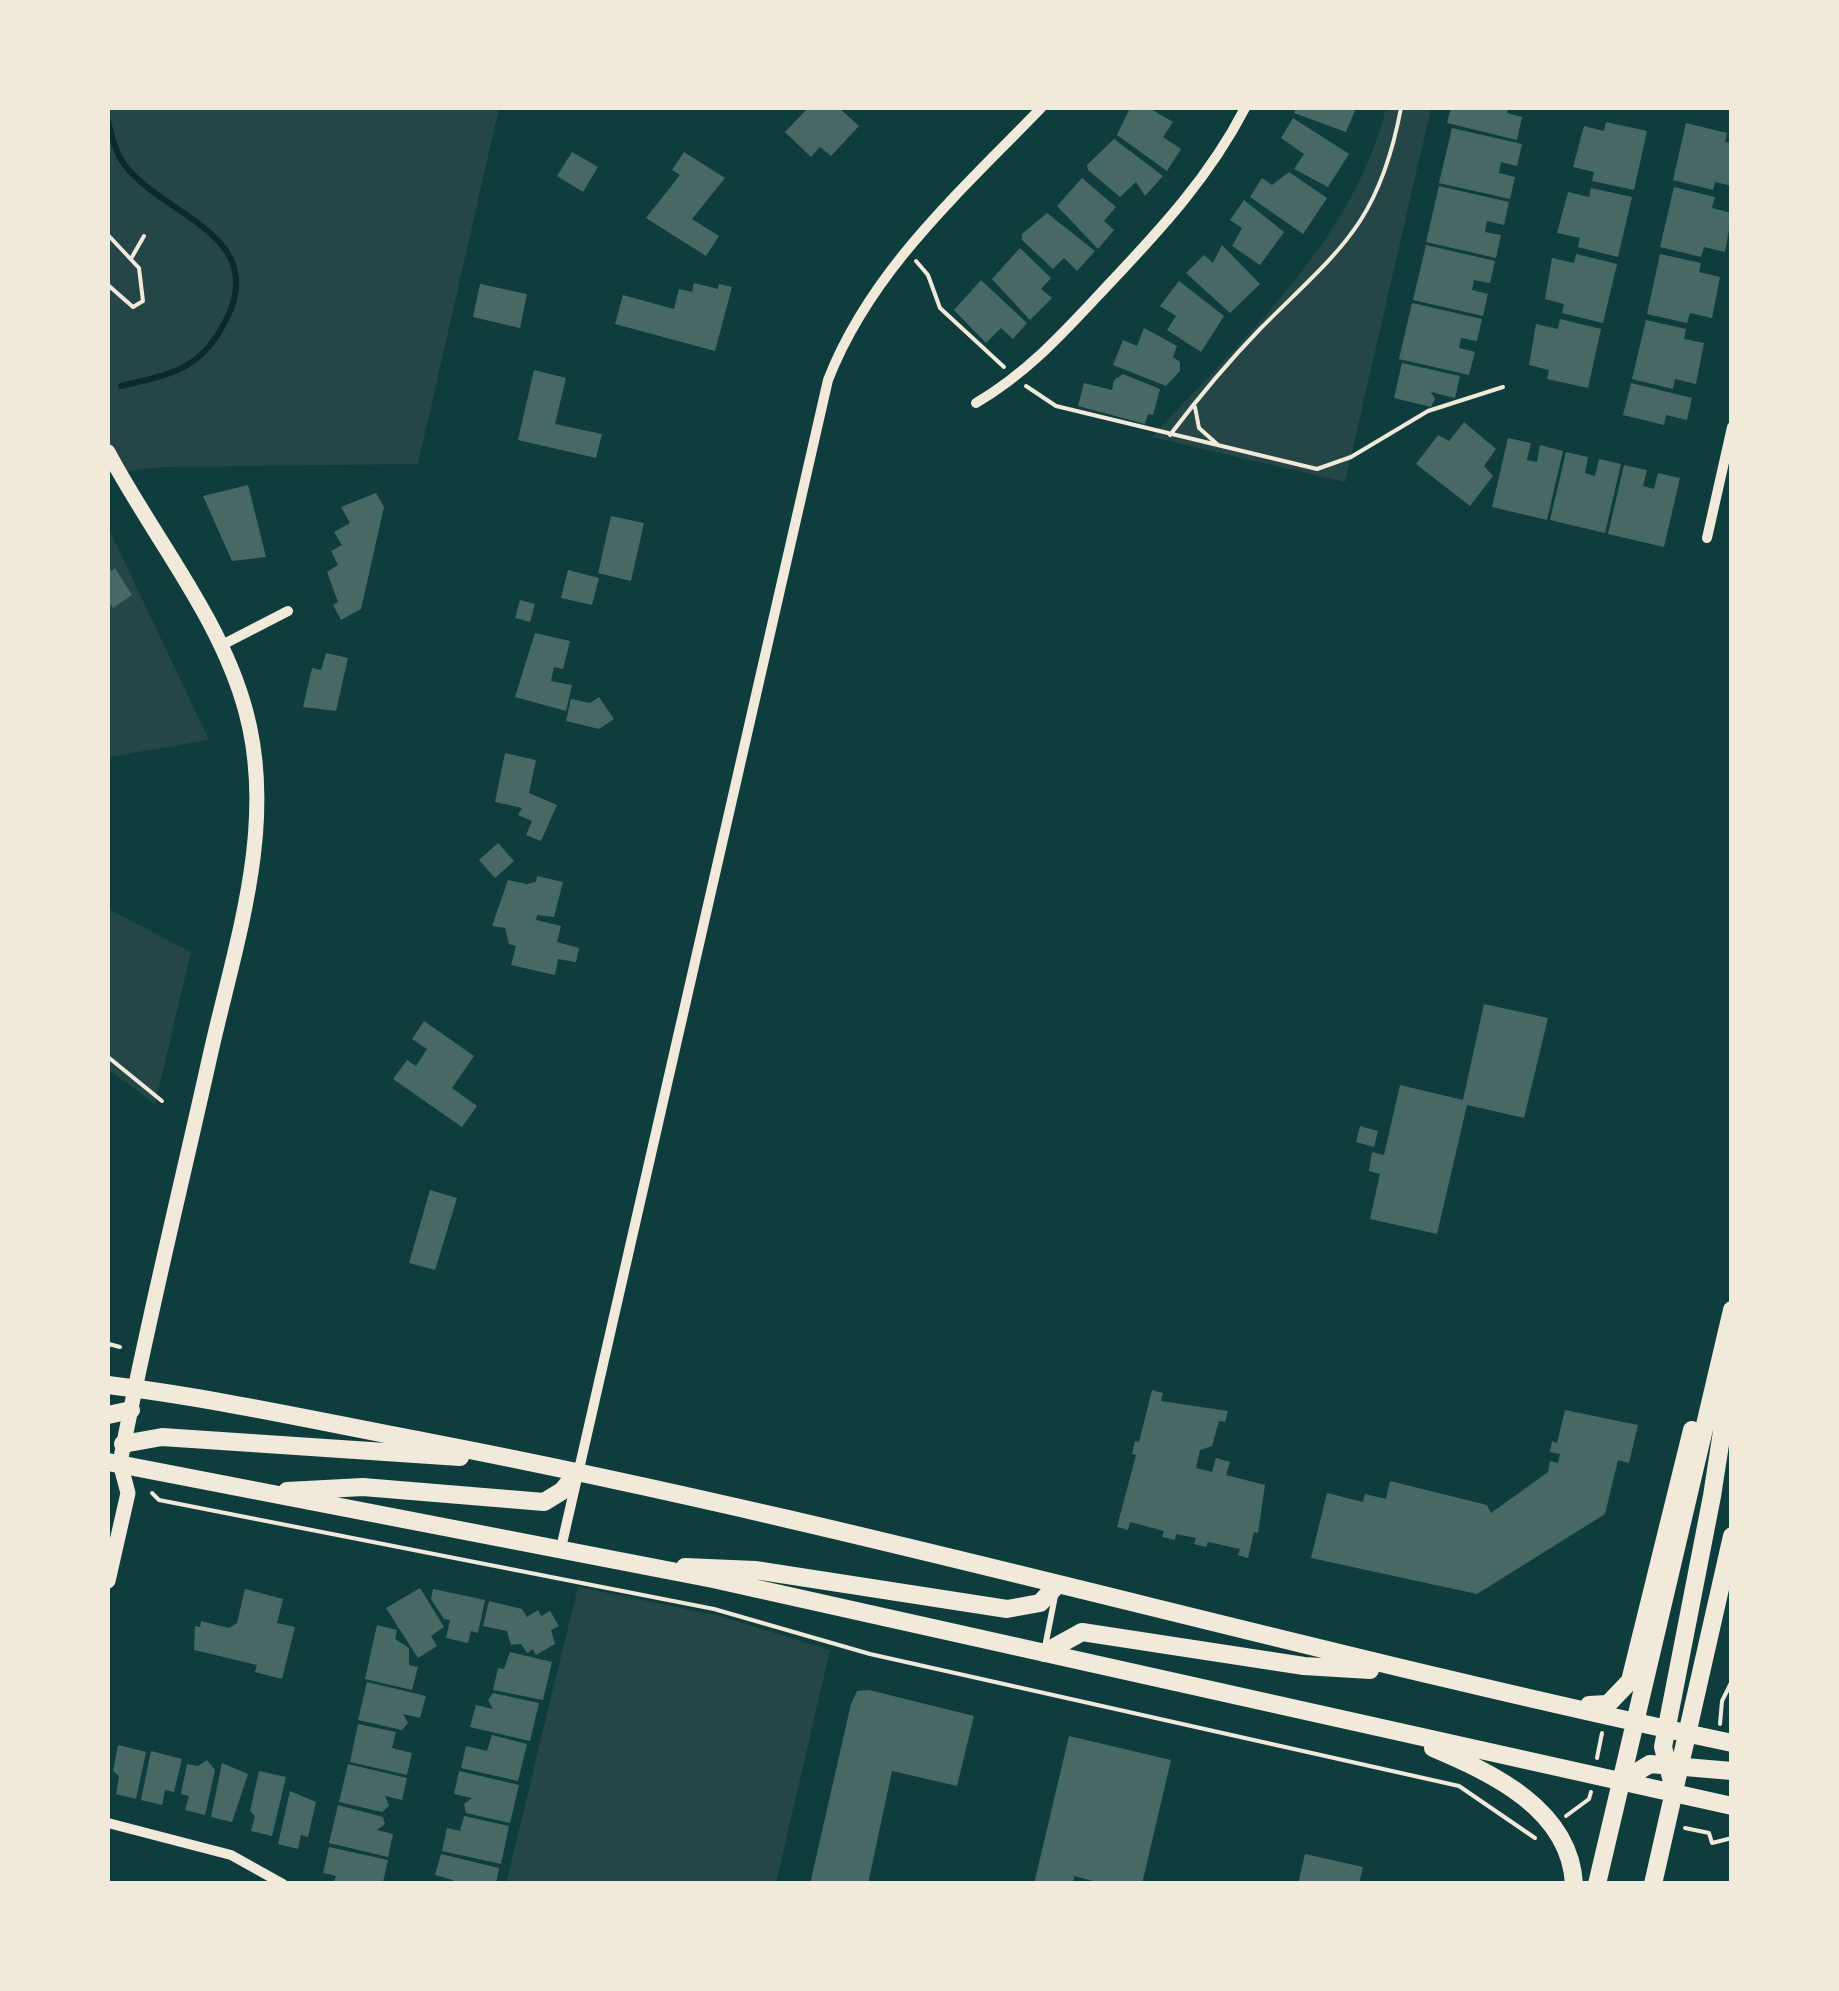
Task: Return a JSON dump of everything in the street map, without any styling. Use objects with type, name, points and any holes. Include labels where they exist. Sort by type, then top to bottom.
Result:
[{"type":"main road","points":[[1568,1706],[1608,1704],[1630,1681],[1678,1480],[1732,1296]]},
{"type":"main road","points":[[1598,1884],[1732,1310]]},
{"type":"main road","points":[[1653,1884],[1675,1793],[1674,1764],[1666,1729],[1712,1496],[1732,1367]]},
{"type":"main road","points":[[108,1384],[505,1457],[791,1516],[1415,1673],[1732,1743]]},
{"type":"main road","points":[[108,1414],[131,1410]]},
{"type":"main road","points":[[124,1444],[162,1437],[429,1457],[505,1457]]},
{"type":"main road","points":[[112,1467],[272,1493],[667,1570],[1732,1806]]},
{"type":"main road","points":[[272,1493],[316,1486],[363,1487],[544,1502],[562,1491],[578,1472]]},
{"type":"main road","points":[[1674,1764],[1688,1734],[1732,1536]]},
{"type":"main road","points":[[667,1570],[692,1566],[755,1570],[1017,1610],[1046,1600],[1057,1585]]},
{"type":"main road","points":[[1044,1653],[1082,1632],[1304,1666],[1415,1673]]},
{"type":"main road","points":[[1386,1728],[1487,1770],[1520,1794],[1546,1817],[1562,1841],[1574,1884]]},
{"type":"main road","points":[[1621,1782],[1638,1768],[1674,1764],[1732,1771]]},
{"type":"street","points":[[561,1548],[828,380],[861,309],[906,250],[1041,108]]},
{"type":"street","points":[[976,403],[1017,379],[1179,208],[1212,168],[1246,108]]},
{"type":"street","points":[[1706,538],[1732,428]]},
{"type":"street","points":[[108,452],[220,646],[252,738],[257,829],[244,908],[124,1444],[112,1467],[128,1493],[108,1581]]},
{"type":"street","points":[[220,646],[288,611]]},
{"type":"street","points":[[108,1824],[231,1855],[284,1884]]},
{"type":"lane","points":[[1044,1653],[1057,1585]]},
{"type":"path","points":[[1170,435],[1261,328],[1335,258],[1355,231],[1388,166],[1400,108]]},
{"type":"path","points":[[108,235],[132,257],[144,281],[138,307],[108,285]]},
{"type":"path","points":[[132,257],[144,236]]},
{"type":"path","points":[[906,250],[928,275],[940,308],[1017,379],[1056,406],[1317,469],[1351,457],[1428,411],[1503,387]]},
{"type":"path","points":[[1195,403],[1200,428],[1220,446]]},
{"type":"path","points":[[108,1057],[162,1101]]},
{"type":"path","points":[[108,1348],[109,1344],[120,1346]]},
{"type":"path","points":[[152,1493],[159,1500],[714,1609],[870,1654],[1458,1786],[1537,1840],[1546,1831]]},
{"type":"path","points":[[1722,1708],[1732,1681]]},
{"type":"path","points":[[1561,1819],[1590,1798]]},
{"type":"path","points":[[1667,1824],[1709,1833],[1712,1844],[1732,1838]]},
{"type":"shaded area","points":[[108,108],[499,108],[418,464],[161,467],[108,474]]},
{"type":"shaded area","points":[[1386,108],[1431,108],[1345,482],[1152,437],[1257,325],[1321,245],[1370,157]]},
{"type":"shaded area","points":[[108,527],[209,740],[108,757]]},
{"type":"shaded area","points":[[108,909],[191,952],[155,1104],[108,1069]]},
{"type":"shaded area","points":[[578,1587],[716,1615],[830,1650],[776,1883],[506,1883]]},
{"type":"building","points":[[808,108],[839,108],[859,126],[831,156],[820,147],[811,157],[785,132]]},
{"type":"building","points":[[1130,108],[1149,108],[1173,122],[1163,137],[1181,149],[1167,171],[1117,135]]},
{"type":"building","points":[[1296,108],[1356,108],[1346,132],[1294,113]]},
{"type":"building","points":[[1451,108],[1508,108],[1507,113],[1522,117],[1517,140],[1447,123]]},
{"type":"building","points":[[1293,118],[1349,154],[1328,187],[1294,169],[1304,154],[1281,138]]},
{"type":"building","points":[[1606,122],[1647,131],[1634,190],[1592,181],[1594,172],[1573,167],[1584,126],[1604,131]]},
{"type":"building","points":[[1686,123],[1727,133],[1725,142],[1732,143],[1732,186],[1715,182],[1713,190],[1673,180]]},
{"type":"building","points":[[1452,128],[1522,144],[1517,166],[1501,162],[1499,173],[1515,177],[1510,199],[1439,183]]},
{"type":"building","points":[[1114,139],[1163,176],[1145,196],[1136,182],[1120,197],[1088,170],[1087,165]]},
{"type":"building","points":[[572,152],[598,167],[583,192],[557,176]]},
{"type":"building","points":[[684,152],[725,178],[692,219],[719,236],[706,256],[646,218],[680,175],[672,170]]},
{"type":"building","points":[[1289,172],[1327,198],[1303,234],[1250,197],[1262,178],[1272,185]]},
{"type":"building","points":[[1082,178],[1116,207],[1104,221],[1114,230],[1098,249],[1057,206]]},
{"type":"building","points":[[1439,186],[1509,202],[1504,225],[1487,221],[1485,232],[1501,235],[1496,258],[1426,242]]},
{"type":"building","points":[[1674,187],[1715,197],[1712,208],[1732,213],[1725,252],[1704,247],[1701,257],[1660,247]]},
{"type":"building","points":[[1591,188],[1632,197],[1618,257],[1578,247],[1580,238],[1557,233],[1568,192],[1589,197]]},
{"type":"building","points":[[1244,200],[1284,232],[1260,265],[1232,246],[1242,228],[1230,220]]},
{"type":"building","points":[[1047,213],[1095,251],[1077,271],[1064,258],[1053,269],[1022,240],[1022,234]]},
{"type":"building","points":[[1222,245],[1260,284],[1230,313],[1186,273],[1204,255],[1213,263]]},
{"type":"building","points":[[1426,245],[1495,261],[1490,283],[1474,280],[1472,290],[1488,294],[1483,316],[1413,300]]},
{"type":"building","points":[[1020,248],[1051,278],[1041,289],[1052,298],[1030,320],[992,279]]},
{"type":"building","points":[[1576,254],[1617,264],[1603,323],[1562,313],[1564,304],[1545,299],[1552,258],[1574,263]]},
{"type":"building","points":[[1660,254],[1701,263],[1699,272],[1720,277],[1712,318],[1690,313],[1687,323],[1647,314]]},
{"type":"building","points":[[981,280],[1027,323],[1013,339],[1001,328],[986,343],[954,310]]},
{"type":"building","points":[[1179,281],[1224,316],[1201,352],[1167,330],[1176,316],[1160,306]]},
{"type":"building","points":[[694,283],[718,289],[719,284],[732,287],[715,351],[615,324],[623,295],[674,309],[679,289],[692,292]]},
{"type":"building","points":[[480,284],[527,294],[520,328],[473,317]]},
{"type":"building","points":[[1412,303],[1482,319],[1477,341],[1461,338],[1459,348],[1475,352],[1469,375],[1399,359]]},
{"type":"building","points":[[1560,319],[1601,329],[1588,388],[1547,379],[1549,370],[1529,365],[1536,324],[1558,329]]},
{"type":"building","points":[[1646,320],[1686,329],[1684,339],[1704,343],[1696,384],[1675,379],[1673,389],[1632,379]]},
{"type":"building","points":[[1144,328],[1177,346],[1173,357],[1180,362],[1180,371],[1166,386],[1113,365],[1123,340],[1137,346]]},
{"type":"building","points":[[1402,363],[1460,376],[1455,398],[1431,392],[1435,399],[1431,407],[1394,398]]},
{"type":"building","points":[[534,370],[566,378],[555,424],[602,434],[596,458],[518,440]]},
{"type":"building","points":[[1123,374],[1160,389],[1153,415],[1148,414],[1145,424],[1078,406],[1084,383],[1112,390],[1114,380]]},
{"type":"building","points":[[1631,383],[1692,398],[1687,420],[1666,415],[1664,425],[1623,415]]},
{"type":"building","points":[[1464,422],[1496,449],[1484,466],[1493,476],[1470,506],[1416,464],[1438,435],[1449,441]]},
{"type":"building","points":[[1508,438],[1531,443],[1527,460],[1537,462],[1540,445],[1563,451],[1547,520],[1492,507]]},
{"type":"building","points":[[1566,452],[1588,457],[1585,473],[1595,476],[1599,459],[1621,464],[1605,533],[1550,520]]},
{"type":"building","points":[[1624,465],[1647,470],[1643,486],[1654,489],[1658,473],[1680,478],[1664,547],[1608,534]]},
{"type":"building","points":[[248,485],[266,557],[232,561],[203,496]]},
{"type":"building","points":[[376,493],[384,507],[361,609],[341,620],[333,605],[338,602],[327,572],[338,565],[331,551],[342,545],[334,532],[350,523],[341,507]]},
{"type":"building","points":[[611,516],[644,523],[631,581],[598,573]]},
{"type":"building","points":[[115,568],[132,595],[113,608],[108,600],[108,573]]},
{"type":"building","points":[[568,570],[599,578],[592,605],[561,598]]},
{"type":"building","points":[[520,600],[535,604],[530,622],[515,618]]},
{"type":"building","points":[[535,633],[570,641],[563,669],[554,667],[551,681],[572,685],[566,711],[515,697]]},
{"type":"building","points":[[326,653],[348,658],[336,711],[303,707],[312,668],[321,670]]},
{"type":"building","points":[[599,697],[614,719],[599,729],[566,721],[571,699],[590,703]]},
{"type":"building","points":[[505,753],[536,760],[529,793],[557,805],[541,841],[526,835],[532,821],[518,815],[522,808],[495,802]]},
{"type":"building","points":[[498,843],[514,861],[495,878],[479,860]]},
{"type":"building","points":[[537,876],[563,882],[554,917],[537,915],[536,920],[561,926],[557,942],[579,948],[576,962],[558,959],[555,975],[511,965],[516,946],[509,944],[505,928],[492,926],[508,880],[527,884],[536,882]]},
{"type":"building","points":[[1484,1004],[1548,1018],[1524,1118],[1467,1105],[1437,1234],[1370,1219],[1380,1174],[1369,1171],[1372,1152],[1384,1155],[1400,1085],[1463,1100]]},
{"type":"building","points":[[424,1021],[474,1056],[452,1088],[477,1106],[462,1127],[393,1079],[407,1060],[416,1066],[427,1049],[412,1039]]},
{"type":"building","points":[[1360,1126],[1378,1131],[1374,1147],[1356,1142]]},
{"type":"building","points":[[430,1190],[457,1198],[435,1270],[409,1263]]},
{"type":"building","points":[[1152,1390],[1163,1393],[1161,1401],[1228,1411],[1225,1422],[1219,1421],[1212,1446],[1200,1450],[1196,1468],[1212,1472],[1216,1458],[1230,1462],[1226,1475],[1265,1485],[1258,1533],[1254,1532],[1248,1558],[1238,1555],[1240,1549],[1208,1542],[1206,1547],[1194,1544],[1196,1538],[1176,1534],[1175,1540],[1162,1537],[1164,1531],[1130,1522],[1128,1530],[1117,1527],[1136,1455],[1132,1454],[1135,1441],[1139,1442]]},
{"type":"building","points":[[1565,1410],[1638,1425],[1629,1463],[1618,1460],[1605,1514],[1477,1594],[1311,1558],[1327,1493],[1363,1502],[1365,1494],[1386,1499],[1390,1481],[1487,1505],[1491,1513],[1548,1472],[1550,1461],[1558,1463],[1560,1454],[1550,1452],[1552,1441],[1557,1443]]},
{"type":"building","points":[[420,1588],[444,1627],[431,1636],[437,1646],[418,1658],[386,1608]]},
{"type":"building","points":[[245,1589],[283,1599],[277,1623],[295,1627],[282,1679],[255,1672],[257,1665],[194,1650],[195,1626],[200,1627],[201,1621],[229,1628],[237,1623]]},
{"type":"building","points":[[433,1589],[485,1600],[478,1633],[471,1631],[468,1643],[446,1638],[450,1620],[444,1619],[431,1599]]},
{"type":"building","points":[[489,1601],[522,1609],[527,1617],[538,1610],[541,1616],[550,1611],[559,1626],[551,1630],[555,1644],[536,1655],[533,1649],[527,1653],[521,1644],[511,1645],[507,1631],[483,1626]]},
{"type":"building","points":[[377,1625],[397,1630],[395,1639],[409,1648],[409,1665],[418,1667],[412,1690],[365,1679]]},
{"type":"building","points":[[510,1652],[552,1662],[543,1700],[493,1690],[498,1668],[504,1669]]},
{"type":"building","points":[[367,1682],[426,1696],[420,1718],[403,1714],[408,1723],[402,1730],[358,1720]]},
{"type":"building","points":[[869,1690],[974,1716],[957,1786],[892,1771],[868,1884],[810,1884],[851,1704],[857,1691]]},
{"type":"building","points":[[493,1693],[539,1703],[530,1741],[470,1727],[476,1705],[493,1709],[488,1700]]},
{"type":"building","points":[[358,1724],[396,1732],[392,1748],[412,1753],[407,1775],[350,1762]]},
{"type":"building","points":[[492,1735],[527,1744],[518,1781],[461,1768],[466,1746],[487,1751]]},
{"type":"building","points":[[1069,1736],[1171,1760],[1142,1884],[1104,1884],[1074,1876],[1073,1884],[1034,1884]]},
{"type":"building","points":[[118,1745],[146,1752],[136,1799],[116,1794],[119,1776],[113,1771]]},
{"type":"building","points":[[151,1751],[182,1759],[174,1792],[165,1790],[162,1805],[141,1800]]},
{"type":"building","points":[[207,1760],[215,1770],[205,1815],[185,1810],[189,1796],[181,1794],[187,1764],[198,1766]]},
{"type":"building","points":[[222,1763],[248,1774],[232,1822],[211,1817]]},
{"type":"building","points":[[348,1764],[407,1778],[402,1800],[385,1796],[389,1806],[382,1812],[339,1802]]},
{"type":"building","points":[[259,1771],[286,1777],[272,1836],[251,1831],[255,1816],[250,1811]]},
{"type":"building","points":[[459,1771],[519,1785],[510,1823],[466,1813],[464,1804],[472,1798],[454,1794]]},
{"type":"building","points":[[290,1791],[316,1802],[308,1837],[301,1835],[298,1849],[278,1844]]},
{"type":"building","points":[[338,1805],[383,1817],[385,1824],[377,1830],[393,1834],[388,1857],[329,1843]]},
{"type":"building","points":[[464,1816],[509,1826],[501,1864],[442,1851],[447,1828],[460,1831]]},
{"type":"building","points":[[329,1847],[388,1860],[383,1882],[334,1881],[336,1876],[323,1873]]},
{"type":"building","points":[[441,1854],[499,1868],[496,1884],[452,1884],[453,1880],[435,1875]]},
{"type":"building","points":[[1305,1854],[1363,1867],[1359,1884],[1298,1884]]},
{"type":"waterway","points":[[108,121],[124,164],[223,247],[234,267],[236,291],[216,337],[195,360],[170,373],[121,386]]}]
